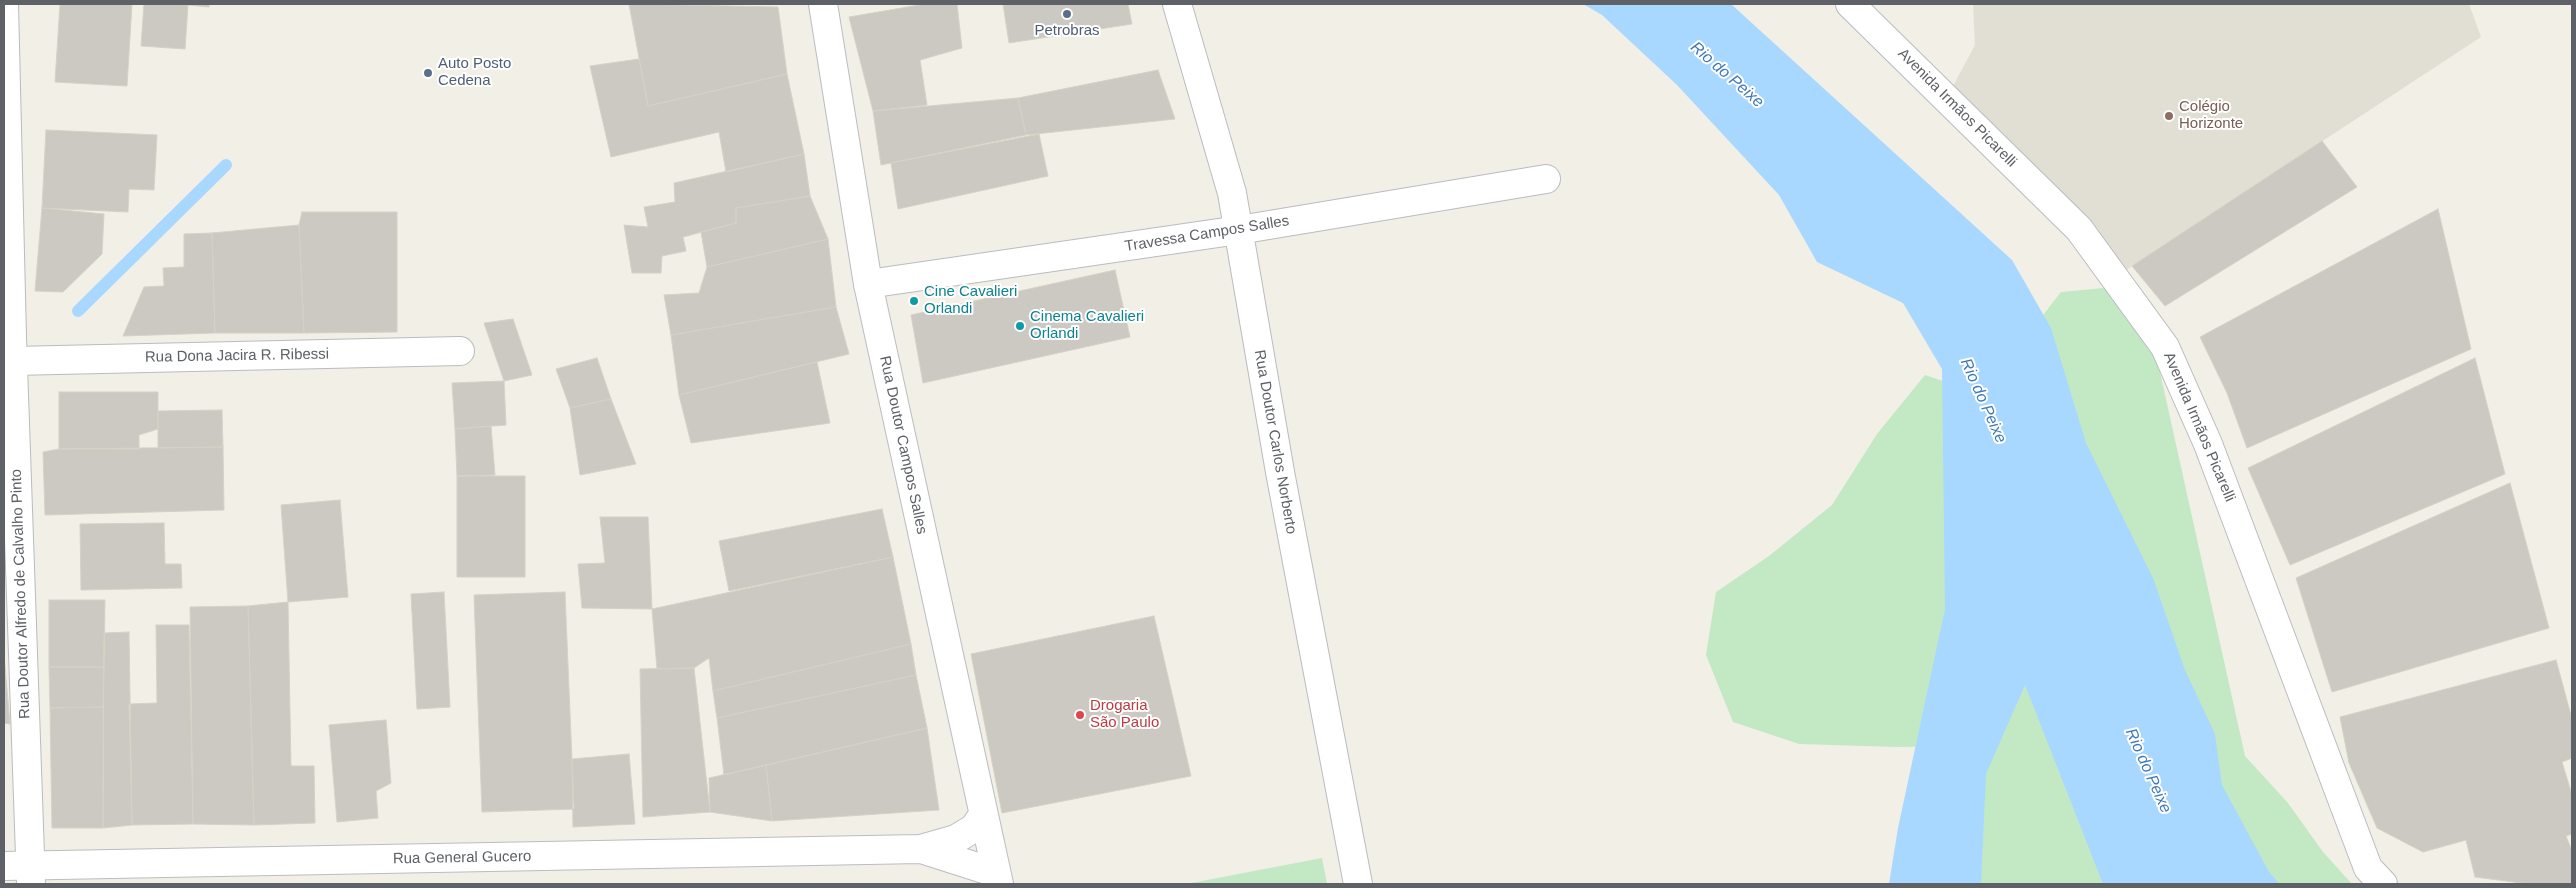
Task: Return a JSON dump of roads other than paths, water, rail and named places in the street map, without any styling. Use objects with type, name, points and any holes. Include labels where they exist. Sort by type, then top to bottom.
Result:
[{"type":"street","name":"Rua Doutor Alfredo de Calvalho Pinto","points":[[4,4],[13,361],[31,875]]},
{"type":"street","name":"Rua Doutor Campos Salles","points":[[823,4],[868,284],[998,879]]},
{"type":"street","name":"Rua Doutor Carlos Norberto","points":[[1177,4],[1232,193],[1280,472],[1358,884]]},
{"type":"street","name":"Avenida Irmãos Picarelli","points":[[1850,4],[2079,229],[2165,347],[2208,444],[2368,868],[2383,884]]},
{"type":"street","name":"Travessa Campos Salles","points":[[868,284],[1239,230],[1546,179]]},
{"type":"street","name":"Rua Dona Jacira R. Ribessi","points":[[13,361],[460,351]]},
{"type":"street","name":"Rua General Gucero","points":[[4,866],[31,875],[921,849],[956,839],[974,828],[983,814]]},
{"type":"street","name":"Rua General Gucero","points":[[921,849],[998,879]]},
{"type":"water","name":"Rio do Peixe","points":[[1583,4],[1731,4],[2012,260],[2051,328],[2086,443],[2153,578],[2185,670],[2215,734],[2222,785],[2268,870],[2279,884],[2103,884],[2025,685],[1986,774],[1981,884],[1889,884],[1898,828],[1945,609],[1942,369],[1903,303],[1817,262],[1779,195],[1677,85],[1602,15]]},
{"type":"waterway","points":[[78,311],[226,165]]},
{"type":"place","name":"Petrobras","points":[[1067,14]]},
{"type":"place","name":"Auto Posto Cedena","points":[[428,73]]},
{"type":"place","name":"Colégio Horizonte","points":[[2169,116]]},
{"type":"place","name":"Cine Cavalieri Orlandi","points":[[914,301]]},
{"type":"place","name":"Cinema Cavalieri Orlandi","points":[[1020,326]]},
{"type":"place","name":"Drogaria São Paulo","points":[[1080,715]]}]
